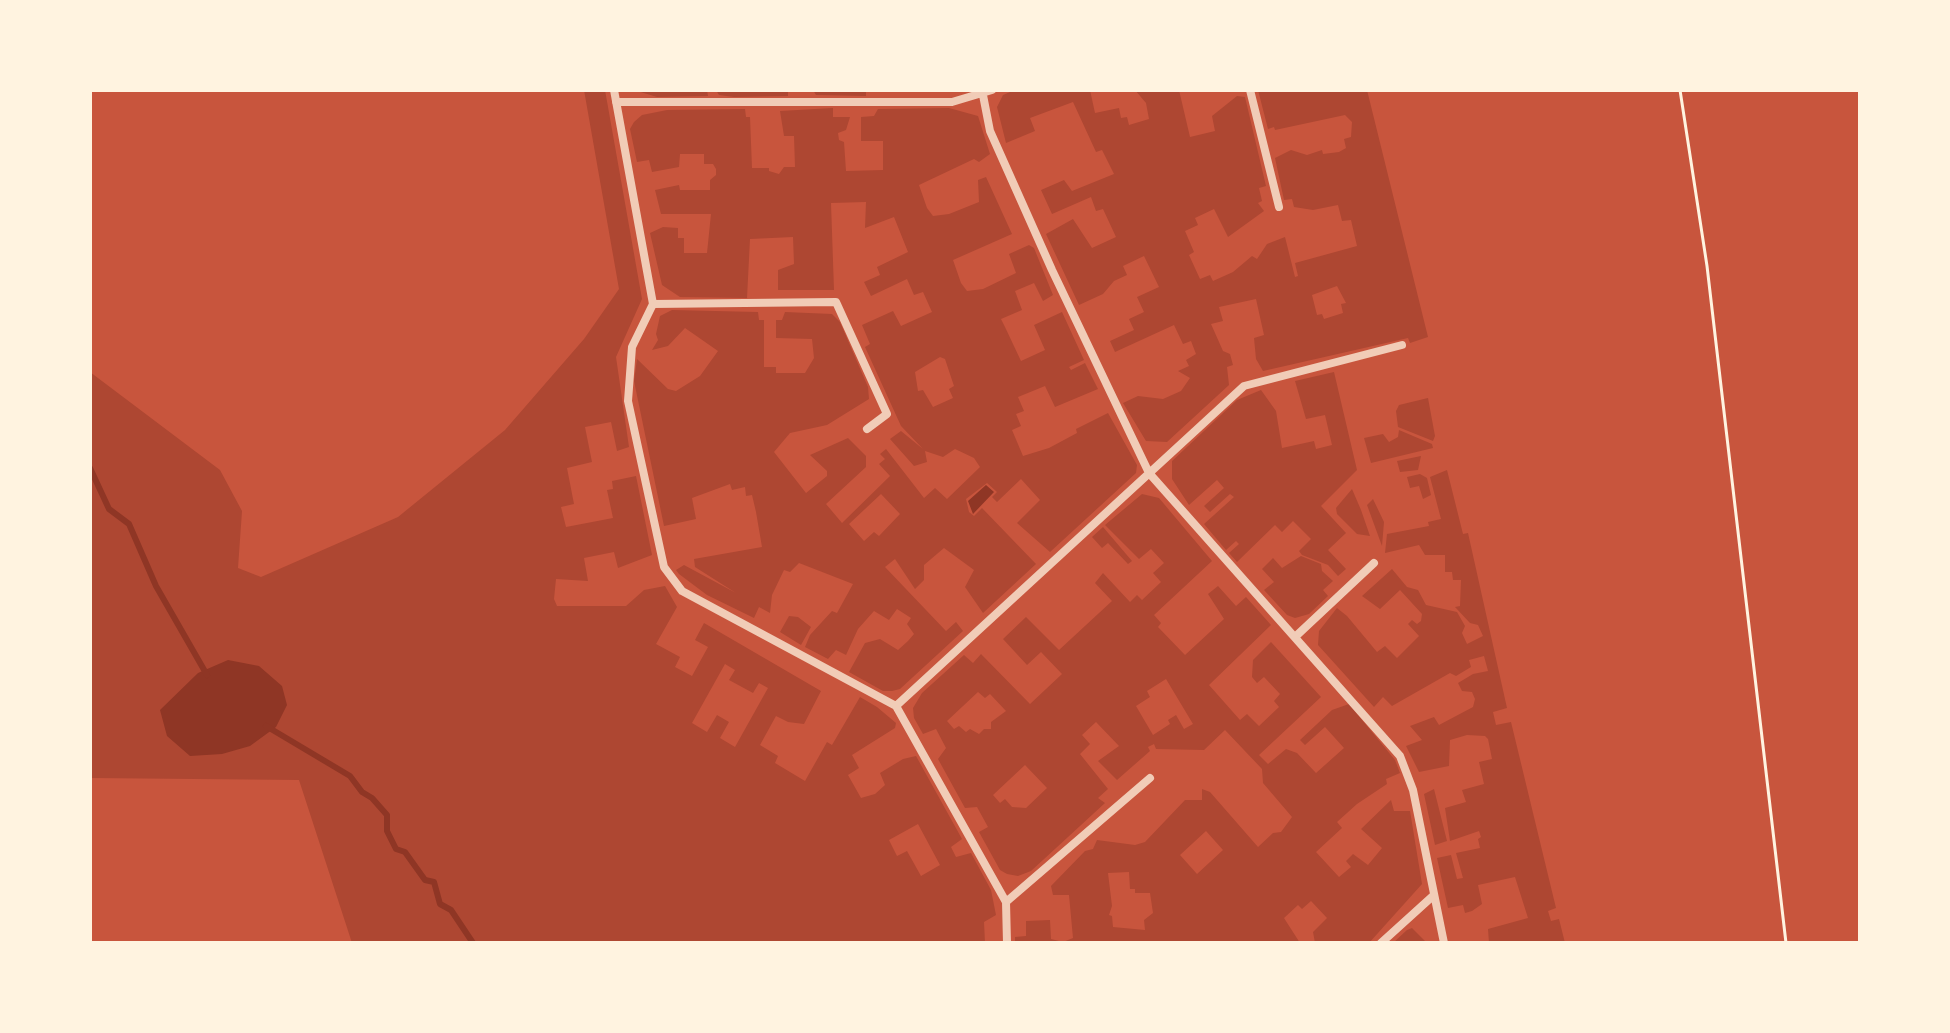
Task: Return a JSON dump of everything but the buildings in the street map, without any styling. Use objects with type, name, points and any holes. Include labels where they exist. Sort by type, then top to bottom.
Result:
[{"type":"street","points":[[614,90],[653,304],[632,347],[628,401],[664,567],[682,591],[896,706],[1006,902],[1007,943]]},
{"type":"street","points":[[1250,90],[1279,207]]},
{"type":"street","points":[[616,102],[952,102],[986,91],[990,131],[1149,473],[1400,756],[1413,790],[1444,943]]},
{"type":"street","points":[[653,304],[836,302],[887,414],[867,429]]},
{"type":"street","points":[[896,706],[1244,386],[1402,345]]},
{"type":"street","points":[[1295,637],[1374,563]]},
{"type":"street","points":[[1006,902],[1150,778]]},
{"type":"street","points":[[1381,943],[1434,895]]},
{"type":"path","points":[[1680,90],[1707,266],[1786,943]]},
{"type":"shaded area","points":[[584,90],[605,90],[642,299],[616,357],[629,447],[617,451],[611,422],[585,427],[592,462],[567,468],[574,504],[561,507],[566,527],[613,518],[607,490],[613,489],[612,481],[636,476],[652,555],[618,568],[614,552],[584,558],[588,581],[556,579],[554,599],[557,606],[626,606],[644,590],[665,586],[677,607],[656,644],[680,657],[675,667],[692,676],[708,647],[695,640],[704,623],[821,691],[804,724],[788,722],[776,716],[760,745],[778,756],[775,763],[805,781],[827,742],[832,745],[860,697],[877,707],[896,723],[895,728],[852,755],[859,768],[848,775],[861,798],[875,794],[885,785],[880,773],[903,759],[916,756],[962,839],[951,847],[956,857],[971,853],[991,890],[996,915],[984,922],[985,943],[352,943],[299,780],[90,778],[90,372],[220,470],[242,511],[238,568],[261,577],[398,517],[505,430],[584,339],[619,289]],"holes":[[[725,664],[735,670],[729,680],[753,693],[759,683],[768,688],[735,747],[720,738],[729,722],[717,715],[707,732],[692,723]],[[918,824],[940,865],[921,876],[907,851],[897,856],[889,840]]]},
{"type":"shaded area","points":[[634,90],[707,90],[708,96],[657,97]]},
{"type":"shaded area","points":[[716,90],[788,90],[788,96],[734,97],[719,95]]},
{"type":"shaded area","points":[[813,90],[866,90],[866,96],[816,95]]},
{"type":"shaded area","points":[[1015,90],[1090,90],[1095,113],[1119,108],[1121,118],[1127,117],[1129,125],[1149,119],[1146,103],[1135,90],[1179,90],[1190,137],[1215,131],[1212,116],[1237,96],[1245,97],[1266,186],[1259,188],[1262,201],[1258,203],[1264,211],[1228,237],[1214,209],[1195,218],[1198,225],[1185,231],[1194,252],[1189,255],[1200,279],[1210,275],[1213,281],[1233,272],[1252,256],[1257,259],[1267,244],[1285,237],[1295,277],[1298,276],[1295,263],[1357,246],[1351,220],[1342,221],[1338,205],[1313,210],[1294,207],[1292,199],[1284,200],[1275,158],[1291,150],[1307,155],[1322,150],[1323,154],[1339,152],[1346,148],[1344,139],[1351,137],[1352,122],[1345,115],[1268,129],[1258,90],[1367,90],[1428,337],[1410,343],[1408,338],[1263,371],[1256,359],[1254,338],[1264,335],[1256,299],[1219,307],[1223,321],[1211,324],[1223,351],[1230,354],[1233,365],[1227,367],[1229,385],[1167,442],[1146,441],[1123,403],[1138,396],[1163,399],[1181,391],[1190,378],[1178,371],[1189,366],[1186,360],[1196,354],[1191,341],[1183,344],[1174,325],[1115,352],[1110,341],[1134,330],[1129,319],[1144,312],[1137,297],[1159,287],[1144,256],[1123,266],[1127,275],[1114,281],[1103,294],[1079,305],[1046,234],[1073,219],[1092,248],[1116,237],[1103,209],[1096,211],[1091,197],[1052,214],[1041,190],[1064,180],[1072,191],[1114,174],[1102,150],[1096,152],[1073,102],[1030,118],[1035,131],[1006,143],[997,107],[1003,95]],"holes":[[[1337,286],[1346,303],[1341,304],[1343,313],[1324,319],[1322,314],[1317,315],[1312,295]]]},
{"type":"shaded area","points":[[833,108],[833,117],[850,117],[846,130],[838,133],[839,140],[844,142],[846,171],[883,170],[883,141],[861,141],[861,117],[874,116],[878,109],[949,108],[978,116],[990,154],[979,162],[974,159],[919,185],[927,208],[933,216],[949,214],[979,202],[978,180],[986,177],[1012,234],[953,260],[961,283],[967,291],[983,289],[1016,273],[1009,254],[1029,245],[1034,248],[1053,295],[1043,301],[1034,283],[1015,291],[1022,310],[1001,319],[1021,361],[1045,350],[1034,325],[1062,312],[1084,360],[1069,367],[1071,370],[1085,363],[1098,389],[1055,407],[1045,386],[1018,397],[1024,411],[1016,414],[1021,426],[1012,430],[1023,456],[1049,448],[1077,433],[1076,429],[1108,413],[1137,465],[1136,473],[1050,552],[1017,523],[1040,500],[1021,479],[997,502],[992,497],[997,492],[987,483],[966,499],[969,512],[974,516],[982,508],[1036,564],[983,613],[965,587],[974,570],[944,548],[924,565],[924,580],[915,589],[895,559],[885,567],[946,631],[956,622],[963,631],[900,689],[892,691],[883,691],[849,672],[865,643],[880,639],[898,650],[914,634],[907,624],[911,618],[897,609],[889,620],[874,611],[858,629],[846,655],[836,650],[828,659],[805,647],[810,635],[832,611],[837,613],[853,584],[799,563],[790,572],[784,570],[772,595],[770,613],[759,607],[754,618],[707,595],[679,574],[676,570],[684,565],[736,593],[695,567],[694,559],[762,547],[756,512],[752,495],[746,496],[745,487],[732,490],[730,484],[692,498],[696,519],[664,526],[634,381],[637,359],[668,389],[676,391],[700,376],[718,351],[685,328],[668,346],[652,350],[658,340],[656,334],[660,316],[672,310],[758,312],[759,320],[764,320],[764,367],[776,367],[776,373],[805,373],[814,358],[812,339],[776,338],[776,320],[782,320],[785,312],[832,314],[840,322],[868,387],[869,399],[827,425],[790,433],[774,452],[806,493],[827,476],[827,471],[810,455],[848,438],[866,456],[866,467],[826,504],[842,523],[890,476],[879,464],[885,459],[880,454],[886,449],[924,498],[935,488],[947,499],[980,467],[974,458],[955,449],[943,457],[925,451],[927,462],[914,466],[890,439],[901,431],[923,449],[901,426],[865,347],[870,344],[862,325],[893,311],[901,326],[932,312],[923,292],[914,295],[907,279],[871,296],[864,282],[880,275],[877,267],[908,252],[894,217],[865,228],[866,202],[831,203],[834,290],[778,290],[778,270],[794,264],[793,237],[750,239],[747,298],[680,297],[662,285],[650,233],[663,227],[678,228],[678,238],[684,238],[684,253],[707,253],[711,214],[661,214],[655,190],[679,185],[680,190],[710,190],[710,180],[716,175],[716,169],[713,164],[704,164],[704,154],[680,154],[679,167],[652,172],[649,160],[637,162],[630,129],[634,122],[642,115],[667,110],[745,109],[746,117],[750,117],[752,168],[769,168],[769,171],[779,174],[784,167],[795,167],[794,136],[784,136],[780,111]],"holes":[[[940,357],[945,359],[954,386],[949,389],[953,398],[933,407],[923,390],[918,391],[915,372]],[[881,494],[900,514],[879,536],[874,532],[864,541],[849,524]]]},
{"type":"shaded area","points":[[1334,372],[1357,470],[1321,506],[1346,533],[1328,550],[1346,569],[1338,576],[1328,565],[1302,555],[1299,551],[1311,539],[1293,521],[1282,532],[1275,525],[1237,562],[1229,553],[1239,544],[1236,541],[1226,550],[1204,524],[1234,497],[1230,494],[1210,512],[1204,506],[1224,488],[1217,480],[1189,505],[1172,479],[1172,461],[1237,400],[1261,390],[1276,411],[1282,448],[1314,441],[1316,449],[1332,445],[1325,415],[1306,419],[1295,381]]},
{"type":"shaded area","points":[[1428,398],[1435,436],[1433,441],[1398,427],[1396,411],[1399,405]]},
{"type":"shaded area","points":[[1399,430],[1432,444],[1433,448],[1371,463],[1364,438],[1383,434],[1389,442],[1398,437]]},
{"type":"shaded area","points":[[1421,456],[1418,470],[1400,472],[1397,461]]},
{"type":"shaded area","points":[[1447,470],[1463,534],[1468,533],[1507,708],[1493,712],[1496,725],[1511,722],[1556,908],[1548,911],[1551,921],[1559,919],[1565,943],[1489,943],[1488,929],[1528,918],[1515,877],[1478,885],[1482,904],[1472,911],[1465,913],[1463,905],[1448,908],[1437,858],[1451,855],[1457,879],[1463,878],[1456,853],[1480,848],[1478,839],[1481,837],[1479,831],[1450,841],[1445,808],[1466,802],[1462,790],[1484,784],[1479,762],[1492,759],[1488,739],[1467,735],[1450,740],[1449,766],[1419,772],[1406,746],[1422,740],[1410,726],[1434,717],[1439,725],[1473,707],[1475,699],[1472,692],[1462,691],[1458,683],[1473,674],[1488,671],[1484,656],[1469,660],[1471,667],[1456,676],[1450,673],[1392,706],[1383,697],[1374,707],[1318,645],[1319,631],[1337,608],[1377,652],[1385,646],[1397,658],[1419,636],[1408,624],[1412,620],[1417,624],[1422,614],[1400,590],[1380,609],[1362,596],[1392,569],[1407,587],[1418,590],[1426,605],[1457,612],[1465,626],[1462,633],[1467,644],[1483,636],[1478,625],[1470,623],[1455,607],[1460,606],[1461,580],[1453,580],[1452,572],[1445,572],[1445,555],[1425,555],[1419,545],[1385,553],[1387,534],[1429,526],[1428,522],[1441,519],[1430,477]]},
{"type":"shaded area","points":[[1420,474],[1427,478],[1431,495],[1423,499],[1419,486],[1410,488],[1407,477]]},
{"type":"shaded area","points":[[986,485],[994,492],[973,514],[968,501]]},
{"type":"shaded area","points":[[1352,489],[1370,536],[1357,534],[1337,514],[1336,508]]},
{"type":"shaded area","points":[[1142,494],[1159,498],[1212,561],[1154,615],[1161,623],[1158,627],[1185,655],[1224,619],[1208,594],[1218,586],[1236,606],[1246,597],[1271,625],[1209,685],[1240,720],[1247,714],[1259,726],[1279,707],[1274,701],[1280,694],[1264,677],[1257,683],[1252,677],[1253,660],[1271,642],[1321,697],[1259,755],[1268,764],[1286,749],[1297,753],[1316,773],[1344,748],[1325,727],[1305,745],[1300,740],[1332,710],[1349,704],[1395,760],[1400,773],[1386,779],[1387,784],[1337,822],[1342,828],[1316,852],[1339,877],[1351,867],[1346,861],[1353,854],[1368,865],[1382,848],[1361,829],[1391,800],[1394,811],[1410,811],[1422,884],[1369,943],[1315,943],[1313,932],[1327,918],[1311,901],[1302,909],[1298,905],[1284,918],[1300,943],[1015,943],[1015,937],[1026,936],[1026,921],[1050,920],[1051,939],[1063,942],[1073,938],[1069,895],[1053,895],[1051,886],[1085,851],[1093,849],[1097,840],[1135,845],[1145,842],[1185,800],[1202,800],[1202,789],[1210,792],[1258,847],[1273,833],[1281,832],[1292,817],[1263,783],[1262,769],[1225,730],[1204,750],[1156,749],[1154,744],[1117,780],[1098,761],[1119,746],[1096,722],[1082,735],[1090,744],[1080,754],[1108,789],[1098,798],[1105,803],[1031,871],[1018,876],[1000,870],[979,832],[988,827],[977,807],[965,808],[938,759],[946,748],[936,729],[923,734],[914,718],[913,708],[922,693],[964,655],[973,663],[981,654],[1030,704],[1062,674],[1041,652],[1027,665],[1003,639],[1026,617],[1059,650],[1112,601],[1095,583],[1103,573],[1130,602],[1137,595],[1142,600],[1161,582],[1153,573],[1164,563],[1151,549],[1139,559],[1105,525]],"holes":[[[1166,679],[1193,724],[1184,729],[1176,715],[1168,720],[1170,724],[1153,735],[1136,706],[1150,697],[1147,691]],[[978,692],[985,698],[990,694],[1006,711],[991,722],[991,729],[984,729],[979,734],[970,729],[966,732],[959,726],[954,729],[947,721]],[[1025,765],[1047,788],[1026,808],[1012,807],[1005,799],[1000,803],[993,795]],[[1206,831],[1223,850],[1197,874],[1180,855]],[[1129,872],[1130,889],[1135,889],[1135,893],[1150,893],[1153,913],[1144,920],[1145,930],[1113,927],[1112,916],[1109,915],[1112,906],[1108,873]]]},
{"type":"shaded area","points":[[1373,499],[1384,522],[1382,546],[1367,505]]},
{"type":"shaded area","points":[[1103,527],[1132,561],[1128,564],[1108,543],[1102,548],[1092,537]]},
{"type":"shaded area","points":[[1301,556],[1321,564],[1322,571],[1333,581],[1323,590],[1328,596],[1309,614],[1295,618],[1287,615],[1264,590],[1274,582],[1262,569],[1273,558],[1282,568]]},
{"type":"shaded area","points":[[789,616],[798,617],[811,627],[801,645],[780,632]]},
{"type":"shaded area","points":[[228,660],[259,666],[282,686],[287,705],[276,727],[250,746],[222,754],[190,756],[167,736],[160,710],[198,673]]},
{"type":"shaded area","points":[[1434,789],[1447,841],[1435,845],[1424,794]]},
{"type":"shaded area","points":[[1412,928],[1427,943],[1393,943],[1407,930]]},
{"type":"waterway","points":[[90,468],[109,509],[129,524],[156,586],[207,675]]},
{"type":"waterway","points":[[266,726],[350,776],[362,792],[372,798],[387,815],[387,831],[396,849],[405,852],[425,880],[434,882],[440,904],[451,910],[473,943]]}]
